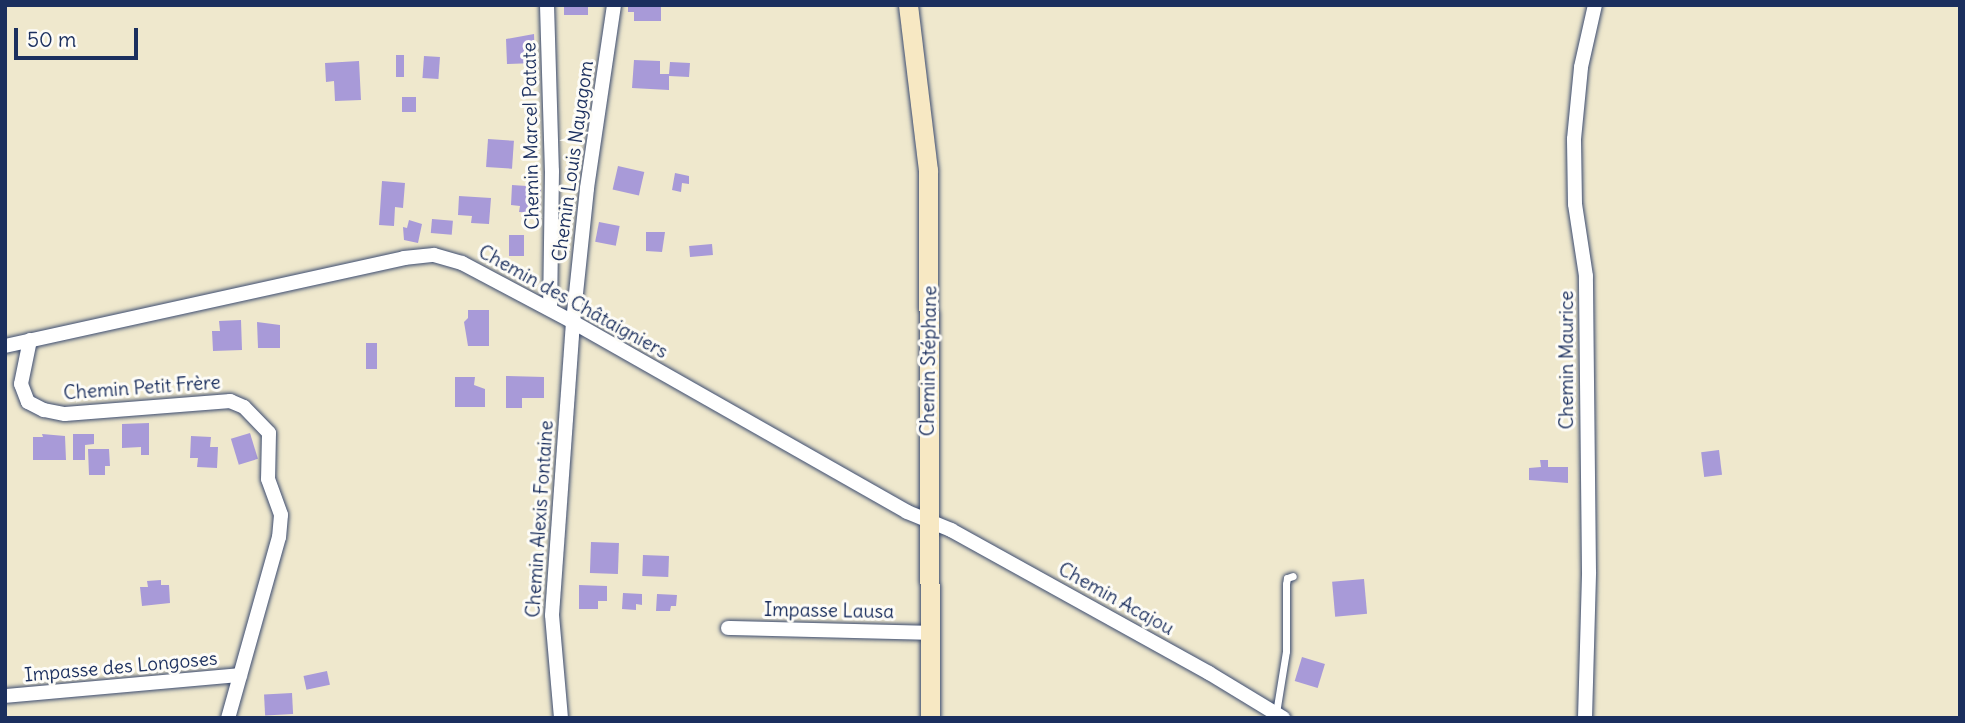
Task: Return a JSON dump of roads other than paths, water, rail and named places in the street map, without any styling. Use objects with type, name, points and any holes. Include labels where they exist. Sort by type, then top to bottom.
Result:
[{"type":"main road","name":"Chemin Stéphane","points":[[908,5],[928,170],[927,519],[930,718]]},
{"type":"street","name":"Chemin Marcel Patate","points":[[547,5],[552,171],[550,309]]},
{"type":"street","name":"Chemin Louis Nayagom","points":[[573,322],[587,188],[614,5]]},
{"type":"street","name":"Chemin Maurice","points":[[1585,718],[1589,572],[1586,276],[1575,204],[1574,139],[1581,67],[1595,5]]},
{"type":"street","name":"Chemin des Châtaigniers","points":[[5,346],[404,258],[434,256],[461,263],[550,309],[907,512],[927,519]]},
{"type":"street","name":"Chemin Alexis Fontaine","points":[[561,718],[552,615],[573,322]]},
{"type":"street","name":"Chemin Petit Frère","points":[[30,340],[21,384],[28,402],[44,410],[65,414],[230,401],[244,407],[269,433],[268,479],[281,515],[279,537],[228,718]]},
{"type":"street","name":"Chemin Acajou","points":[[927,519],[1186,660],[1279,716]]},
{"type":"street","name":"Impasse Lausa","points":[[728,628],[929,633]]},
{"type":"street","name":"Impasse des Longoses","points":[[5,696],[240,675]]},
{"type":"lane","points":[[1279,716],[1286,651],[1286,584],[1287,578],[1293,576]]}]
